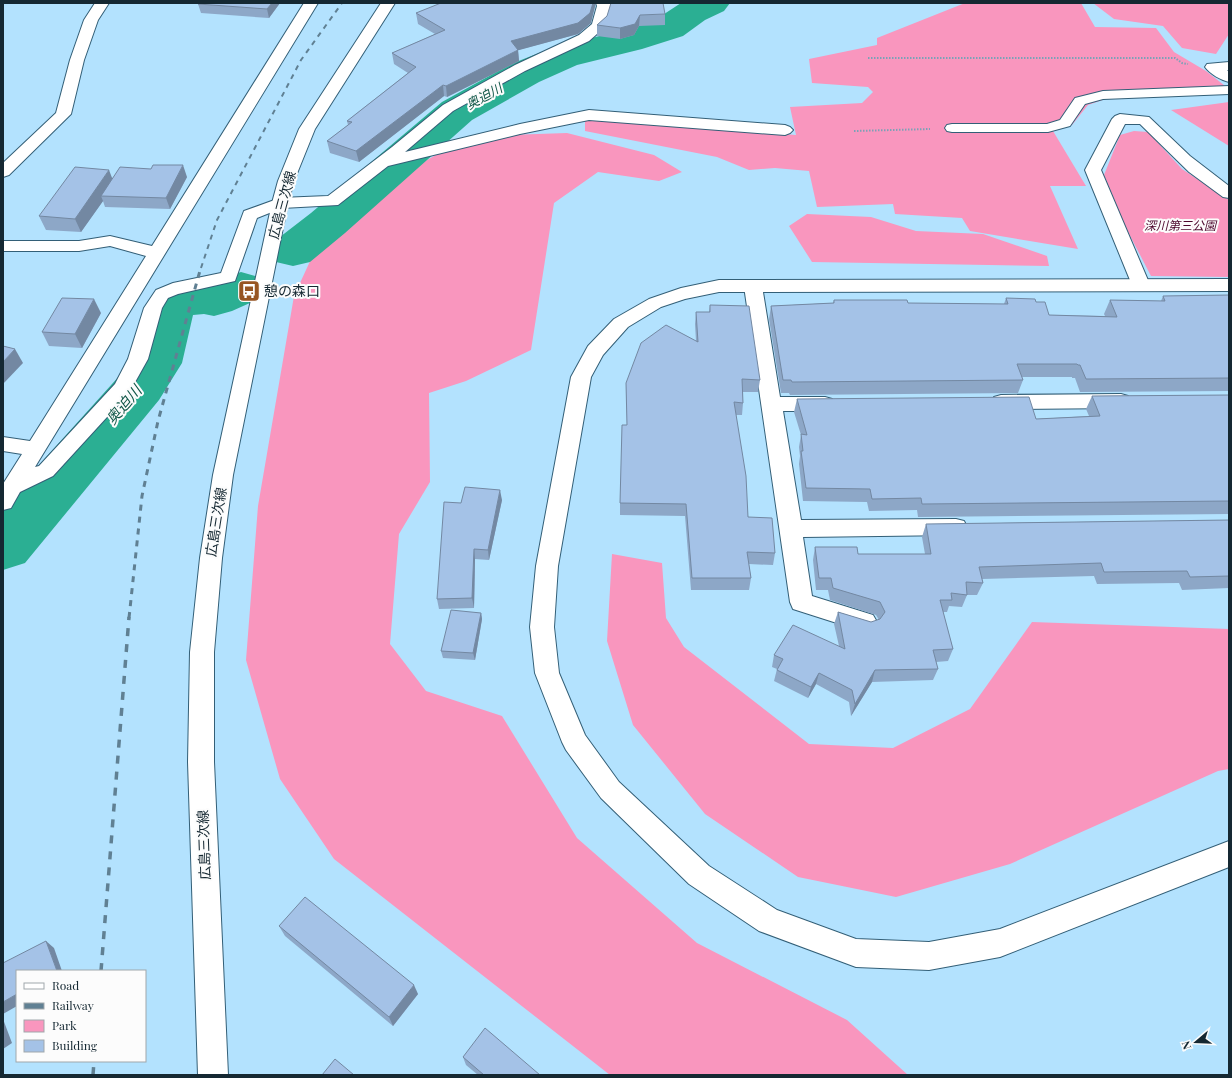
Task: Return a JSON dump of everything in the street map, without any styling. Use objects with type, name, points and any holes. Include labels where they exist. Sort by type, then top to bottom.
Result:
[{"type":"street","points":[[3,172],[63,114],[77,60],[91,20],[102,3]]},
{"type":"street","points":[[8,494],[311,3]]},
{"type":"street","name":"広島三次線","points":[[213,1075],[201,762],[202,652],[211,558],[223,475],[280,203],[286,181],[307,129],[388,3]]},
{"type":"street","points":[[8,494],[46,471],[122,388],[138,360],[153,308],[162,294],[229,277],[250,215],[280,203],[332,201],[382,163],[448,108],[520,68],[584,38],[599,26],[604,6],[603,3]]},
{"type":"street","points":[[1222,67],[1229,78]]},
{"type":"street","points":[[382,163],[520,129],[589,115],[785,130]]},
{"type":"street","points":[[1141,285],[1093,170],[1120,120],[1144,120],[1208,180],[1229,193]]},
{"type":"street","points":[[3,246],[79,246],[110,241],[156,253]]},
{"type":"street","points":[[1229,285],[719,286],[681,294],[655,304],[621,323],[594,351],[581,377],[546,566],[542,627],[547,673],[575,742],[610,790],[699,875],[769,921],[856,953],[929,956],[1000,943],[1229,854]]},
{"type":"street","points":[[753,286],[802,602],[868,622]]},
{"type":"street","points":[[985,402],[1142,400]]},
{"type":"street","points":[[772,404],[843,404]]},
{"type":"street","points":[[3,444],[35,449]]},
{"type":"street","points":[[790,529],[974,526]]},
{"type":"lane","points":[[952,128],[1048,128],[1065,123],[1080,101],[1103,95],[1229,90]]},
{"type":"path","points":[[868,58],[1175,58],[1182,63],[1208,70],[1222,67]]},
{"type":"path","points":[[854,131],[952,128]]},
{"type":"green space","points":[[965,3],[1081,3],[1095,27],[1156,28],[1174,52],[1206,71],[1229,89],[1229,94],[1111,97],[1088,105],[1072,125],[1053,131],[1086,186],[1050,186],[1078,249],[970,231],[962,218],[895,214],[893,204],[817,207],[809,171],[775,168],[749,170],[717,157],[585,131],[585,118],[796,135],[790,107],[862,103],[873,92],[868,87],[812,83],[809,59],[877,45],[877,38]]},
{"type":"green space","points":[[1093,3],[1229,3],[1229,34],[1216,54],[1182,48],[1163,26],[1114,19]]},
{"type":"green space","points":[[1229,102],[1229,146],[1171,110]]},
{"type":"green space","name":"深川第三公園","points":[[1134,131],[1148,132],[1182,169],[1229,200],[1229,277],[1151,276],[1126,228],[1104,175],[1120,135]]},
{"type":"green space","points":[[567,133],[654,155],[682,172],[659,181],[598,172],[554,203],[531,350],[466,381],[429,393],[430,482],[399,534],[390,644],[426,691],[502,716],[577,838],[697,943],[847,1020],[908,1075],[610,1075],[334,859],[280,779],[246,660],[258,506],[294,296],[318,244],[402,174],[452,146],[507,135]]},
{"type":"green space","points":[[807,214],[871,217],[916,231],[983,234],[1047,256],[1049,266],[812,262],[789,226]]},
{"type":"green space","points":[[612,554],[662,563],[666,618],[684,647],[809,744],[893,748],[970,709],[1032,622],[1229,629],[1229,769],[1218,771],[1010,864],[896,897],[798,877],[705,814],[633,725],[607,641]]},
{"type":"building","points":[[272,3],[267,9],[198,4]]},
{"type":"building","points":[[441,3],[593,3],[590,13],[578,23],[511,41],[518,50],[446,86],[443,85],[356,151],[327,141],[352,122],[347,121],[416,67],[392,53],[445,30],[416,13]]},
{"type":"building","points":[[611,3],[663,3],[665,14],[640,15],[635,24],[620,28],[597,25],[607,16]]},
{"type":"building","points":[[153,165],[183,165],[166,198],[101,196],[120,167],[151,169]]},
{"type":"building","points":[[75,167],[109,170],[75,219],[39,216]]},
{"type":"building","points":[[1229,295],[1229,378],[1086,379],[1080,365],[1077,364],[1017,364],[1023,380],[792,382],[791,380],[783,380],[771,306],[834,303],[834,300],[907,300],[908,303],[1008,304],[1006,298],[1035,299],[1036,302],[1045,302],[1049,315],[1117,317],[1110,300],[1165,301],[1163,296]]},
{"type":"building","points":[[62,298],[94,299],[75,334],[42,332]]},
{"type":"building","points":[[710,305],[749,306],[760,380],[742,379],[743,403],[734,402],[746,476],[748,517],[772,518],[775,553],[747,552],[751,578],[692,578],[686,504],[620,503],[622,425],[627,425],[626,383],[641,343],[666,325],[698,342],[696,312],[710,312]]},
{"type":"building","points":[[3,346],[15,349],[3,362]]},
{"type":"building","points":[[1229,395],[1229,501],[922,504],[921,498],[872,499],[870,489],[806,488],[801,451],[803,451],[801,434],[807,435],[797,399],[1029,397],[1036,419],[1100,416],[1092,396]]},
{"type":"building","points":[[465,487],[500,490],[488,550],[474,549],[472,598],[437,599],[444,502],[461,503]]},
{"type":"building","points":[[1229,520],[1229,576],[1190,577],[1187,571],[1104,572],[1101,563],[979,567],[983,583],[966,582],[967,595],[951,593],[952,600],[940,600],[953,649],[933,650],[938,669],[875,670],[855,704],[852,690],[819,673],[811,687],[777,670],[783,659],[774,655],[793,625],[845,649],[838,612],[871,622],[880,619],[885,612],[880,602],[833,588],[831,578],[819,578],[815,547],[857,547],[858,554],[931,554],[926,524]]},
{"type":"building","points":[[451,610],[481,613],[473,653],[441,651]]},
{"type":"building","points":[[305,897],[414,985],[389,1017],[279,926]]},
{"type":"building","points":[[46,941],[57,970],[16,970],[16,995],[3,1002],[3,963]]},
{"type":"building","points":[[485,1028],[540,1075],[484,1075],[463,1057]]},
{"type":"building","points":[[335,1059],[354,1075],[322,1075]]},
{"type":"waterway","name":"奥迫川","points":[[293,251],[328,223],[457,111],[525,73],[563,57],[628,41],[669,28],[692,12],[711,3]]},
{"type":"waterway","name":"奥迫川","points":[[3,546],[140,387],[155,363],[168,314],[174,304],[184,300],[206,297],[214,300],[241,288]]},
{"type":"railway","points":[[201,268],[217,220],[301,60],[342,3]]},
{"type":"railway","points":[[129,618],[142,496],[158,421],[201,267]]},
{"type":"railway","points":[[101,970],[129,617]]},
{"type":"railway","points":[[93,1075],[94,1062]]},
{"type":"place","name":"憩の森口","points":[[249,291]]}]
